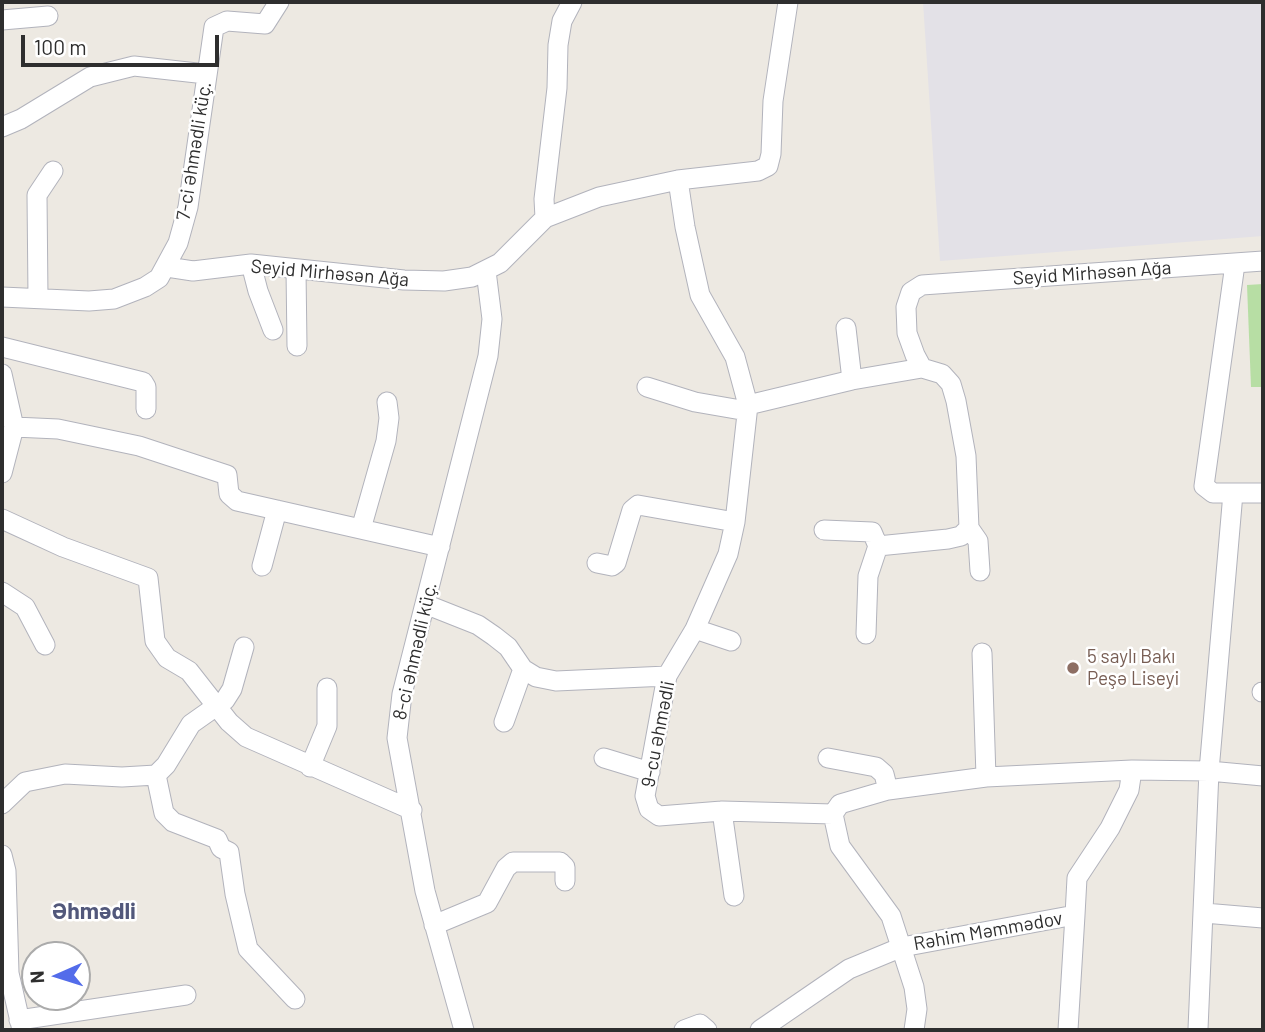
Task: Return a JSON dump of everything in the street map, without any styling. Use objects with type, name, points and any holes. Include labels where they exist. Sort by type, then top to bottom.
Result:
[{"type":"street","name":"7-ci Əhmədli küç.","points":[[167,267],[188,208],[214,27],[227,21],[265,24],[279,2]]},
{"type":"street","points":[[545,218],[544,199],[557,88],[558,45],[562,21],[572,2]]},
{"type":"street","name":"Seyid Mirhəsən Ağa","points":[[167,267],[193,271],[251,264],[369,279],[444,281],[486,271],[520,246],[545,218],[599,197],[678,180],[758,171],[768,166],[773,102],[788,2]]},
{"type":"street","points":[[2,20],[48,16]]},
{"type":"street","points":[[2,127],[21,119],[90,77],[134,66],[206,74]]},
{"type":"street","points":[[38,297],[37,195],[53,171]]},
{"type":"street","name":"9-cu Əhmədli","points":[[678,180],[700,295],[735,357],[748,408],[735,522],[721,576],[695,629],[667,676],[645,796],[649,809],[659,816],[722,811],[832,814]]},
{"type":"street","name":"Seyid Mirhəsən Ağa","points":[[922,368],[907,333],[906,307],[911,292],[922,285],[1263,261]]},
{"type":"street","points":[[251,264],[258,292],[273,330]]},
{"type":"street","points":[[1235,264],[1203,479],[1207,490],[1263,494]]},
{"type":"street","points":[[2,296],[89,301],[114,299],[145,287],[167,267]]},
{"type":"street","points":[[296,270],[297,346]]},
{"type":"street","name":"8-ci Əhmədli küç.","points":[[464,1030],[434,925],[397,738],[398,715],[488,356],[492,319],[486,271]]},
{"type":"street","points":[[846,328],[852,380]]},
{"type":"street","points":[[2,347],[143,382],[146,387],[146,409]]},
{"type":"street","points":[[646,387],[695,402],[748,408],[852,380],[922,368],[942,374],[954,393],[966,456],[969,528],[978,541],[980,571]]},
{"type":"street","points":[[2,374],[14,427],[3,469]]},
{"type":"street","points":[[361,529],[386,441],[389,418],[387,402]]},
{"type":"street","points":[[14,427],[58,429],[139,446],[228,475],[231,498],[440,547]]},
{"type":"street","points":[[1198,1030],[1209,771],[1233,493]]},
{"type":"street","points":[[597,562],[612,566],[616,562],[632,510],[638,505],[735,522]]},
{"type":"street","points":[[262,566],[277,510]]},
{"type":"street","points":[[2,519],[63,547],[148,579],[155,641],[167,658],[189,671],[246,737],[411,810]]},
{"type":"street","points":[[878,546],[948,539],[961,536],[969,528]]},
{"type":"street","points":[[824,530],[872,532],[878,546],[869,576],[866,634]]},
{"type":"street","points":[[2,592],[25,607],[45,645]]},
{"type":"street","points":[[425,604],[486,630],[508,647],[523,669],[536,677],[556,681],[667,676]]},
{"type":"street","points":[[695,629],[731,641]]},
{"type":"street","points":[[2,804],[25,782],[52,776],[156,775],[166,765],[191,724],[232,689],[244,647]]},
{"type":"street","points":[[982,653],[986,777]]},
{"type":"street","points":[[504,722],[523,669]]},
{"type":"street","points":[[310,767],[327,726],[327,688]]},
{"type":"street","points":[[604,758],[650,772]]},
{"type":"street","points":[[828,758],[876,767],[884,774],[888,790]]},
{"type":"street","points":[[914,1030],[917,1009],[914,987],[902,947],[881,900],[840,846],[832,814],[840,804],[888,790],[986,777],[1132,771],[1209,771],[1263,776]]},
{"type":"street","name":"Rəhim Məmmədov","points":[[761,1030],[849,969],[902,947],[1074,915],[1077,878],[1110,828],[1129,790],[1132,771]]},
{"type":"street","points":[[156,775],[164,813],[173,822],[217,839],[220,848],[229,852],[235,894],[248,949],[295,999]]},
{"type":"street","points":[[722,811],[734,896]]},
{"type":"street","points":[[2,855],[6,871],[9,973],[15,1017],[186,995]]},
{"type":"street","points":[[434,925],[486,903],[506,868],[513,862],[560,862],[565,867],[565,881]]},
{"type":"street","points":[[1204,913],[1263,918]]},
{"type":"street","points":[[1068,1030],[1074,915]]},
{"type":"street","points":[[684,1030],[700,1024],[707,1030]]},
{"type":"shaded area","points":[[923,2],[1263,2],[1263,236],[940,261]]},
{"type":"green space","points":[[1263,284],[1263,387],[1251,387],[1247,285]]},
{"type":"place","name":"5 saylı Bakı Peşə Liseyi","points":[[1073,668]]},
{"type":"district","name":"Əhmədli","points":[[94,911]]}]
